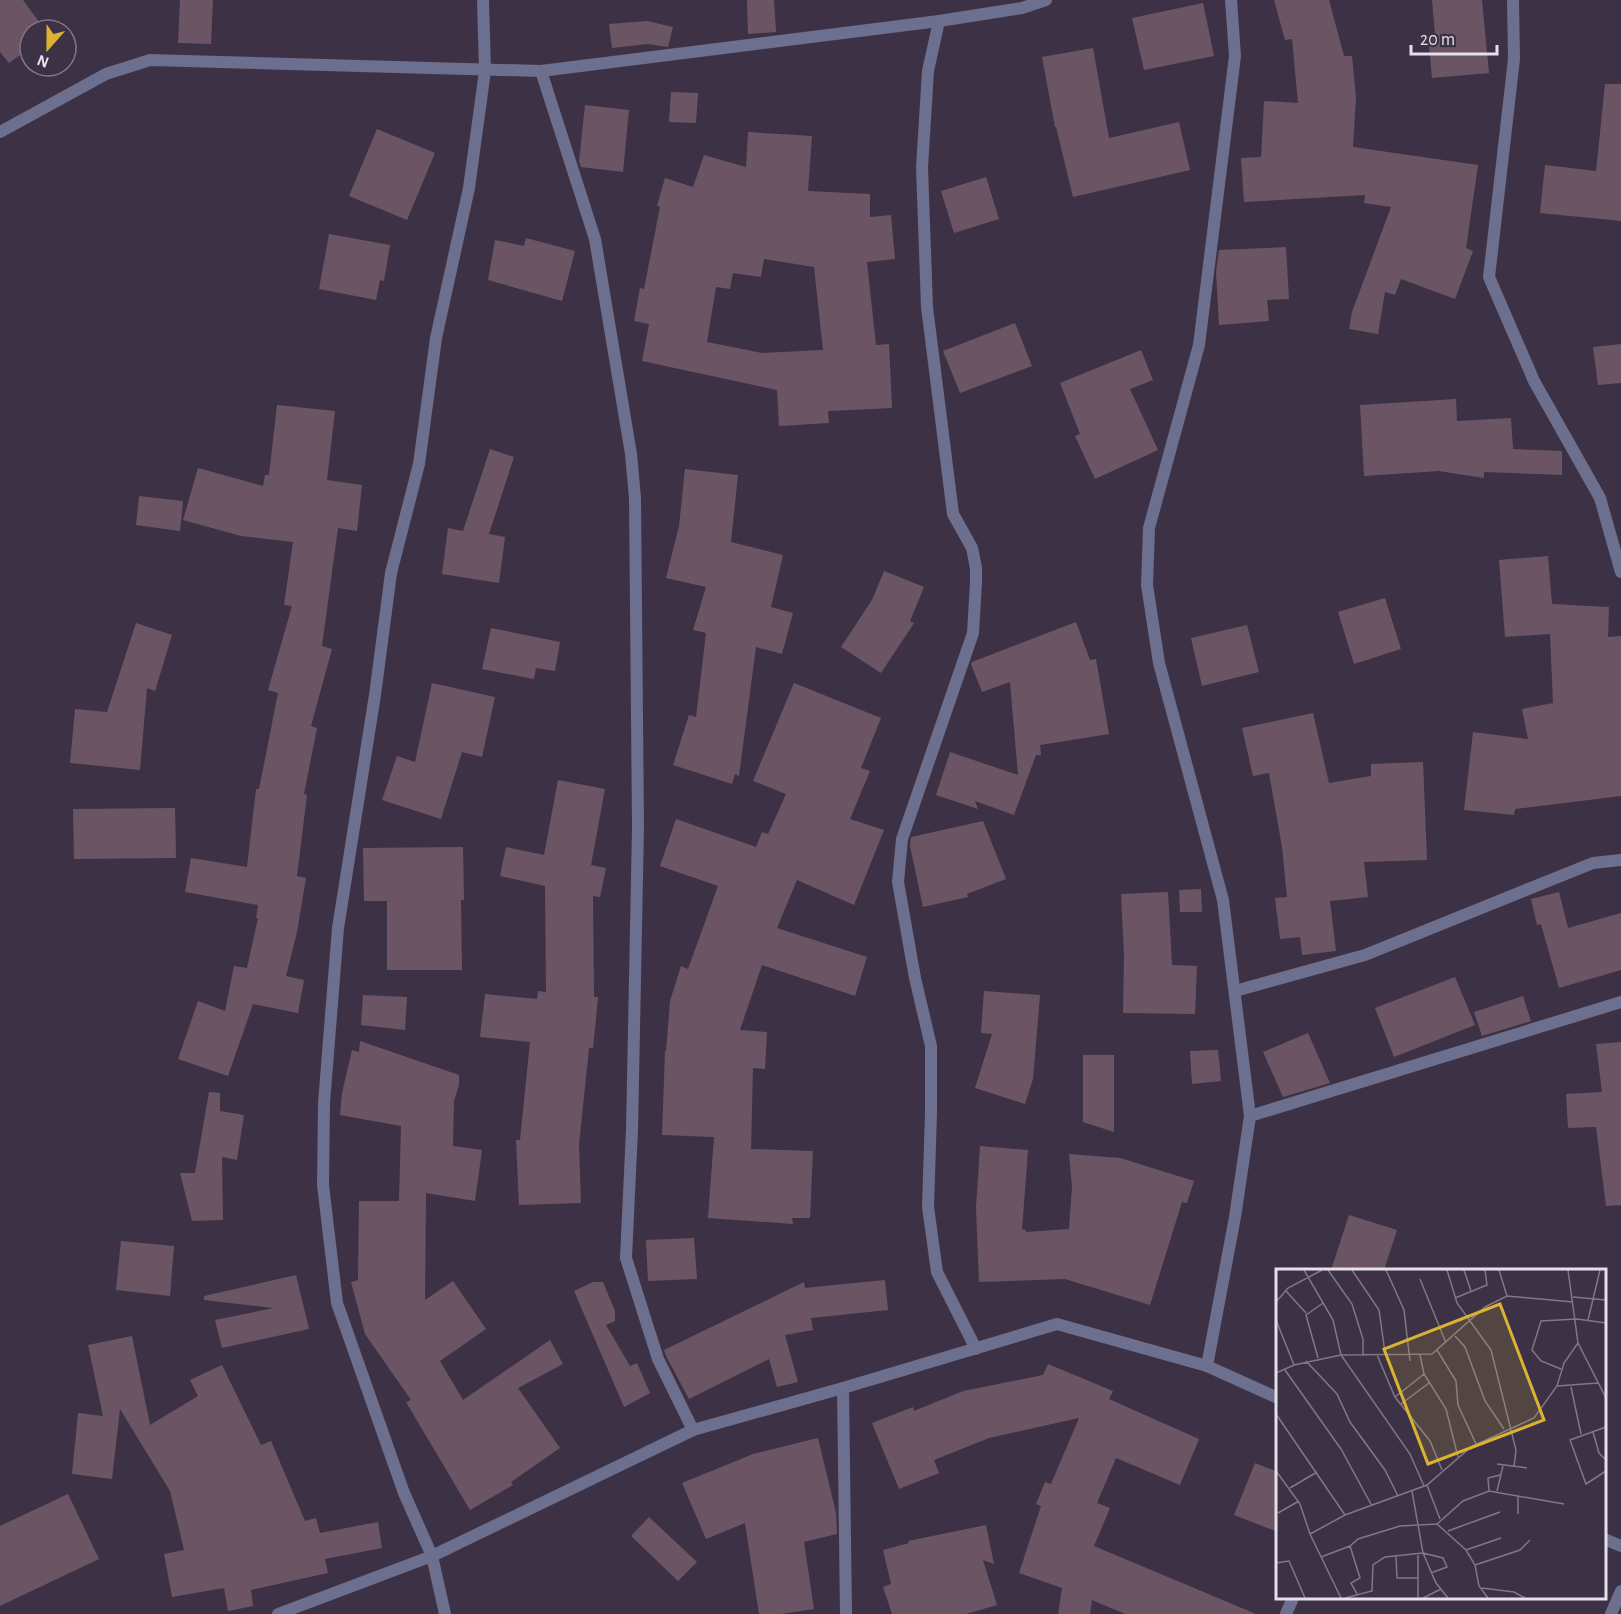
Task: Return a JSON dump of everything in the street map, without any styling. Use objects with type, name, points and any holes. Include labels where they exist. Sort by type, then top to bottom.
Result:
[{"type":"street","points":[[445,1614],[432,1556],[404,1493],[337,1303],[323,1185],[324,1103],[338,928],[375,695],[391,573],[419,464],[436,338],[469,188],[485,71],[483,0]]},
{"type":"street","points":[[0,132],[106,74],[150,60],[541,71],[939,21],[1022,8],[1046,0]]},
{"type":"street","points":[[1207,1366],[1250,1116],[1223,900],[1159,663],[1147,585],[1149,528],[1199,345],[1235,56],[1231,0]]},
{"type":"street","points":[[1513,0],[1514,59],[1489,277],[1534,381],[1600,498],[1621,572]]},
{"type":"street","points":[[939,21],[928,71],[922,167],[927,307],[953,514],[972,548],[976,584],[972,633],[902,839],[898,882],[915,978],[931,1047],[932,1113],[928,1207],[937,1272],[976,1349]]},
{"type":"street","points":[[541,71],[595,239],[631,454],[635,498],[638,838],[632,1130],[626,1258],[658,1359],[693,1430]]},
{"type":"street","points":[[1235,991],[1365,955],[1593,863],[1621,860]]},
{"type":"street","points":[[1250,1116],[1621,1002]]},
{"type":"street","points":[[278,1614],[432,1556],[693,1430],[1057,1324],[1207,1366],[1276,1397]]},
{"type":"street","points":[[843,1388],[846,1614]]},
{"type":"street","points":[[1606,1539],[1621,1546]]},
{"type":"street","points":[[1611,1614],[1621,1591]]},
{"type":"street","points":[[1286,1614],[1293,1599]]},
{"type":"building","points":[[0,0],[23,0],[36,18],[18,18],[18,57],[9,63],[0,52]]},
{"type":"building","points":[[180,0],[213,0],[211,44],[178,43]]},
{"type":"building","points":[[747,0],[774,0],[776,32],[748,34]]},
{"type":"building","points":[[1274,0],[1329,0],[1344,56],[1352,56],[1356,97],[1353,147],[1478,165],[1466,248],[1473,251],[1455,299],[1401,279],[1395,295],[1385,292],[1378,334],[1349,329],[1352,312],[1391,207],[1364,203],[1365,195],[1244,202],[1241,158],[1261,157],[1264,101],[1298,103],[1292,39],[1285,40]]},
{"type":"building","points":[[1432,0],[1482,0],[1489,73],[1432,78],[1428,35],[1435,35]]},
{"type":"building","points":[[1203,3],[1214,56],[1144,70],[1132,18]]},
{"type":"building","points":[[647,21],[673,27],[668,47],[648,44],[612,48],[609,24]]},
{"type":"building","points":[[1093,48],[1109,138],[1179,122],[1190,170],[1073,197],[1055,127],[1042,57]]},
{"type":"building","points":[[1605,84],[1621,84],[1621,221],[1540,213],[1545,165],[1596,171]]},
{"type":"building","points":[[671,92],[698,93],[696,123],[669,122]]},
{"type":"building","points":[[585,105],[629,110],[623,172],[581,167],[579,162]]},
{"type":"building","points":[[377,129],[435,153],[407,220],[349,196]]},
{"type":"building","points":[[748,132],[812,136],[808,191],[870,194],[870,217],[891,215],[895,259],[867,262],[876,345],[889,344],[892,408],[828,411],[829,423],[779,426],[777,390],[642,361],[649,324],[634,321],[640,288],[644,289],[660,207],[657,206],[665,178],[693,187],[704,155],[746,167]],"holes":[[[764,259],[814,267],[823,350],[762,353],[707,342],[716,287],[730,289],[733,273],[761,277]]]},
{"type":"building","points":[[986,177],[999,219],[954,233],[941,191]]},
{"type":"building","points":[[329,234],[390,245],[384,281],[380,280],[376,300],[319,289]]},
{"type":"building","points":[[526,238],[575,251],[562,301],[488,280],[495,240],[524,246]]},
{"type":"building","points":[[1286,247],[1289,299],[1267,300],[1269,321],[1219,325],[1216,272],[1219,250]]},
{"type":"building","points":[[1015,323],[1032,366],[960,393],[943,351]]},
{"type":"building","points":[[1621,344],[1621,383],[1598,385],[1593,347]]},
{"type":"building","points":[[1141,350],[1153,380],[1130,389],[1158,450],[1095,479],[1075,436],[1080,434],[1060,383]]},
{"type":"building","points":[[1456,399],[1457,421],[1511,418],[1513,449],[1562,451],[1562,475],[1484,472],[1484,478],[1439,471],[1364,476],[1360,405]]},
{"type":"building","points":[[277,405],[335,411],[327,480],[362,485],[357,531],[338,528],[322,646],[332,649],[311,726],[317,728],[304,794],[307,795],[297,876],[306,878],[297,932],[286,976],[304,980],[298,1013],[253,1004],[228,1076],[178,1059],[198,1001],[225,1011],[234,966],[247,968],[258,918],[256,918],[258,905],[185,892],[191,858],[247,867],[256,789],[259,789],[278,693],[268,690],[292,606],[284,605],[293,542],[241,536],[183,520],[198,468],[263,486],[265,475],[269,475]]},
{"type":"building","points":[[490,449],[514,457],[489,534],[505,537],[499,583],[442,574],[448,528],[463,531]]},
{"type":"building","points":[[685,469],[738,475],[731,542],[783,555],[771,607],[793,613],[782,654],[756,647],[739,776],[735,774],[732,784],[673,765],[689,715],[696,717],[706,633],[693,630],[706,587],[666,578],[679,526]]},
{"type":"building","points":[[139,496],[183,501],[180,531],[136,525]]},
{"type":"building","points":[[1548,556],[1552,604],[1609,607],[1608,637],[1621,636],[1621,796],[1515,809],[1514,815],[1464,810],[1473,732],[1528,739],[1522,709],[1553,703],[1550,634],[1505,637],[1499,560]]},
{"type":"building","points":[[884,571],[924,587],[910,621],[914,623],[881,673],[841,647],[872,600]]},
{"type":"building","points":[[1385,598],[1401,649],[1354,664],[1338,612]]},
{"type":"building","points":[[1076,622],[1090,660],[1096,659],[1109,734],[1040,745],[1041,755],[1036,755],[1014,815],[975,801],[978,809],[936,795],[950,752],[1018,775],[1010,682],[982,692],[972,662]]},
{"type":"building","points":[[136,623],[172,635],[155,691],[147,688],[140,770],[70,763],[75,709],[107,712]]},
{"type":"building","points":[[1247,625],[1259,672],[1202,686],[1191,638]]},
{"type":"building","points":[[491,628],[560,642],[555,671],[536,668],[534,679],[482,669]]},
{"type":"building","points":[[432,683],[495,697],[482,757],[462,752],[441,819],[382,800],[397,756],[415,762]]},
{"type":"building","points":[[794,683],[881,718],[861,768],[870,771],[850,819],[884,830],[854,905],[797,880],[777,928],[867,957],[855,996],[762,965],[740,1030],[767,1032],[765,1069],[753,1068],[751,1149],[813,1151],[810,1218],[792,1218],[793,1224],[708,1218],[714,1137],[662,1135],[665,1051],[670,1001],[681,966],[688,969],[718,886],[660,866],[676,819],[756,847],[762,832],[768,834],[786,794],[753,781]]},
{"type":"building","points":[[1313,713],[1329,783],[1371,776],[1371,764],[1423,762],[1427,860],[1364,862],[1368,897],[1330,901],[1336,951],[1302,955],[1300,937],[1280,939],[1275,898],[1287,897],[1282,847],[1269,773],[1253,776],[1242,728]]},
{"type":"building","points":[[558,780],[605,789],[591,865],[606,868],[600,897],[593,896],[594,997],[598,997],[593,1048],[589,1048],[579,1145],[581,1203],[519,1205],[516,1140],[520,1140],[530,1042],[480,1037],[485,994],[537,999],[538,991],[546,992],[545,886],[500,876],[506,847],[544,855]]},
{"type":"building","points":[[175,808],[176,858],[74,859],[73,809]]},
{"type":"building","points":[[983,821],[1006,879],[967,894],[968,897],[923,907],[910,846],[911,837]]},
{"type":"building","points":[[463,847],[462,970],[387,970],[387,901],[364,901],[363,848]]},
{"type":"building","points":[[1201,889],[1202,912],[1180,912],[1179,890]]},
{"type":"building","points":[[1168,892],[1172,965],[1197,966],[1195,1014],[1123,1013],[1124,955],[1121,894]]},
{"type":"building","points":[[1559,892],[1568,928],[1621,913],[1621,970],[1559,988],[1541,924],[1537,925],[1531,899]]},
{"type":"building","points":[[1455,977],[1475,1025],[1394,1057],[1375,1008]]},
{"type":"building","points":[[984,991],[1040,995],[1033,1079],[1025,1104],[975,1088],[992,1034],[981,1033]]},
{"type":"building","points":[[363,995],[407,997],[405,1030],[361,1025]]},
{"type":"building","points":[[1523,996],[1531,1021],[1482,1036],[1474,1012]]},
{"type":"building","points":[[1308,1033],[1330,1083],[1283,1097],[1263,1052]]},
{"type":"building","points":[[360,1041],[459,1075],[459,1085],[454,1101],[453,1146],[482,1150],[475,1201],[426,1193],[425,1300],[453,1281],[486,1329],[440,1361],[463,1400],[550,1340],[563,1364],[518,1388],[560,1448],[511,1482],[513,1485],[470,1510],[406,1402],[411,1400],[365,1334],[351,1282],[358,1280],[359,1201],[399,1201],[401,1126],[340,1115],[342,1093],[352,1050],[359,1052]]},
{"type":"building","points":[[1621,1042],[1621,1205],[1606,1206],[1596,1127],[1568,1128],[1566,1094],[1602,1092],[1596,1044]]},
{"type":"building","points":[[1218,1050],[1221,1081],[1192,1084],[1190,1051]]},
{"type":"building","points":[[1083,1055],[1114,1055],[1114,1132],[1083,1122]]},
{"type":"building","points":[[209,1092],[220,1093],[220,1111],[244,1115],[237,1160],[222,1157],[223,1220],[192,1221],[180,1173],[195,1173]]},
{"type":"building","points":[[980,1146],[1028,1150],[1022,1230],[1025,1229],[1026,1232],[1069,1229],[1072,1187],[1069,1154],[1120,1158],[1194,1181],[1187,1203],[1182,1202],[1150,1305],[1065,1279],[979,1282],[976,1208]]},
{"type":"building","points":[[1349,1215],[1397,1230],[1384,1269],[1331,1269]]},
{"type":"building","points":[[694,1238],[697,1279],[648,1281],[646,1240]]},
{"type":"building","points":[[121,1241],[174,1246],[170,1296],[116,1290]]},
{"type":"building","points":[[296,1275],[309,1329],[222,1348],[215,1320],[274,1308],[204,1300],[204,1296]]},
{"type":"building","points":[[885,1280],[888,1310],[811,1318],[813,1330],[785,1335],[798,1382],[777,1387],[769,1359],[689,1399],[664,1350],[804,1282],[805,1288]]},
{"type":"building","points":[[593,1282],[603,1282],[615,1311],[615,1321],[606,1325],[630,1366],[637,1363],[650,1393],[624,1407],[574,1291]]},
{"type":"building","points":[[132,1336],[150,1425],[198,1396],[190,1380],[222,1365],[261,1445],[271,1441],[305,1521],[316,1518],[320,1533],[378,1522],[382,1548],[325,1559],[328,1573],[251,1590],[253,1606],[228,1611],[224,1588],[172,1597],[164,1554],[184,1550],[170,1491],[120,1409],[112,1479],[72,1474],[78,1413],[103,1416],[88,1345]]},
{"type":"building","points":[[1048,1364],[1113,1391],[1109,1399],[1199,1439],[1180,1485],[1116,1458],[1097,1503],[1110,1508],[1094,1546],[1256,1614],[1125,1614],[1092,1600],[1090,1614],[1058,1614],[1062,1588],[1019,1573],[1041,1506],[1036,1504],[1045,1482],[1051,1484],[1079,1418],[989,1438],[934,1460],[939,1473],[899,1489],[872,1423],[913,1407],[914,1411],[963,1391],[1043,1375]]},
{"type":"building","points":[[818,1438],[836,1513],[837,1534],[804,1542],[814,1609],[781,1614],[759,1614],[745,1523],[706,1539],[682,1483],[753,1454]]},
{"type":"building","points":[[1255,1463],[1276,1471],[1276,1531],[1234,1515]]},
{"type":"building","points":[[68,1494],[99,1559],[0,1606],[0,1526]]},
{"type":"building","points":[[649,1517],[697,1562],[678,1581],[631,1536]]},
{"type":"building","points":[[986,1525],[994,1564],[983,1560],[997,1605],[966,1614],[892,1614],[883,1587],[891,1584],[883,1550],[909,1543],[908,1541]]}]
